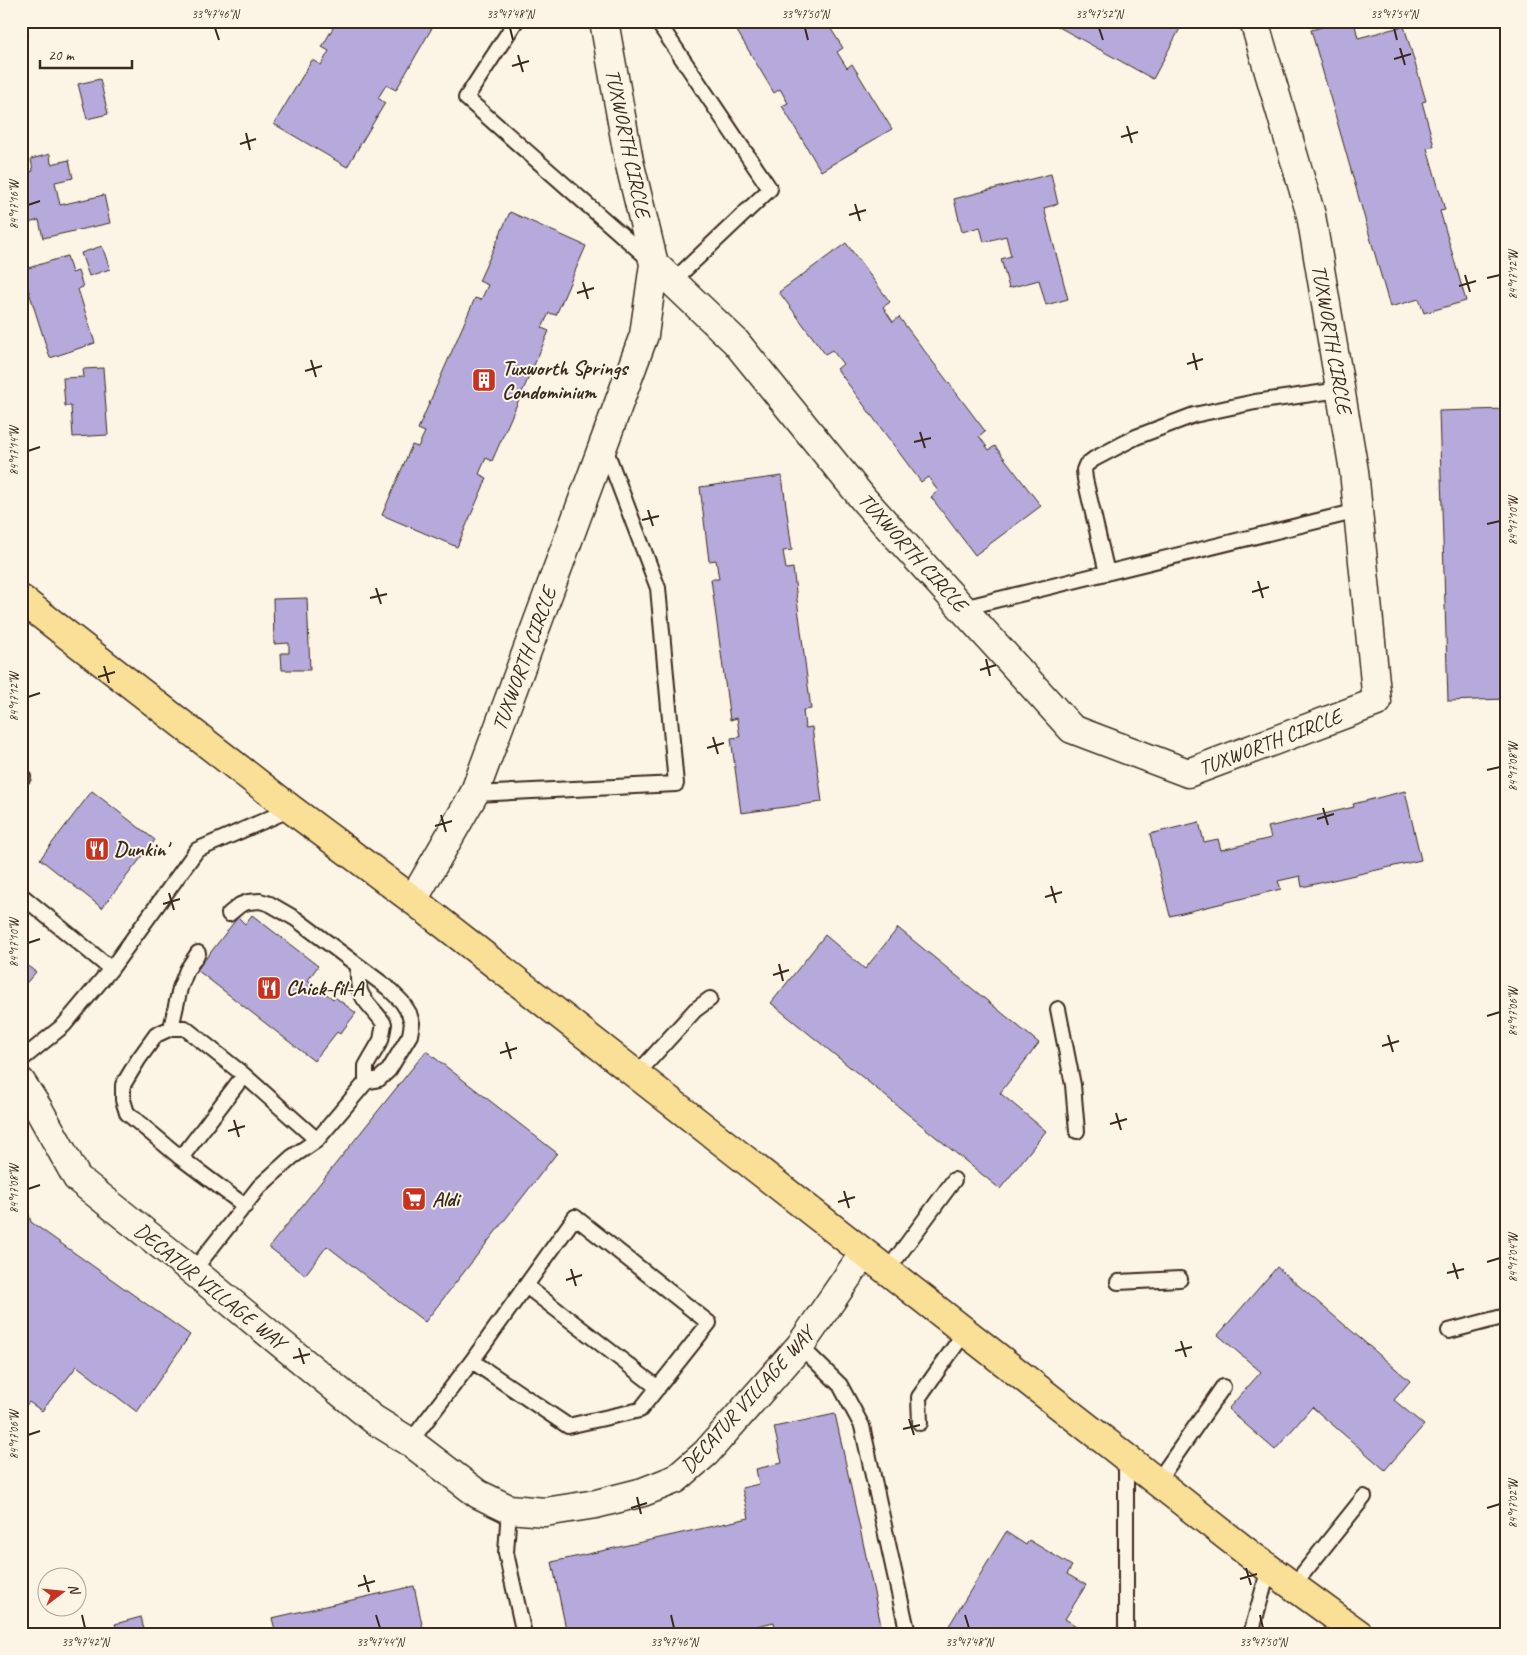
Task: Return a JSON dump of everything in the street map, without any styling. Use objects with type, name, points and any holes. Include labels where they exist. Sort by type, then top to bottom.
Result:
[{"type":"highway","points":[[21,599],[291,809],[413,900],[1157,1482],[1359,1634]]},
{"type":"street","name":"TUXWORTH CIRCLE","points":[[604,21],[629,161],[663,272],[735,341],[865,500],[1072,728],[1188,773],[1377,702],[1354,471],[1310,215],[1254,21]]},
{"type":"street","name":"TUXWORTH CIRCLE","points":[[413,900],[474,794],[644,335],[663,272]]},
{"type":"street","name":"DECATUR VILLAGE WAY","points":[[21,1082],[39,1110],[76,1178],[193,1271],[373,1419],[410,1442],[478,1494],[508,1509],[545,1512],[596,1504],[643,1492],[676,1479],[706,1453],[800,1346],[864,1253]]},
{"type":"lane","points":[[516,21],[466,98],[663,272],[770,189],[657,21]]},
{"type":"lane","points":[[1107,573],[1085,479],[1084,470],[1086,465],[1136,437],[1194,415],[1255,402],[1340,390]]},
{"type":"lane","points":[[474,794],[676,784],[658,588],[604,444]]},
{"type":"lane","points":[[963,608],[1358,511]]},
{"type":"lane","points":[[21,1060],[64,1025],[111,969],[197,850],[291,809]]},
{"type":"lane","points":[[21,895],[111,969]]},
{"type":"lane","points":[[193,1271],[260,1187],[292,1157],[318,1140],[366,1082],[379,1079],[389,1070],[410,1035],[412,1023],[409,1012],[388,988],[296,919],[270,904],[260,901],[240,905],[229,914]]},
{"type":"lane","points":[[171,1028],[186,970],[198,953]]},
{"type":"lane","points":[[358,966],[360,992],[384,1024],[381,1040],[366,1066],[366,1082]]},
{"type":"lane","points":[[636,1075],[695,1010],[710,999]]},
{"type":"lane","points":[[1058,1008],[1073,1085],[1077,1131]]},
{"type":"lane","points":[[245,1206],[180,1158],[127,1113],[122,1100],[123,1085],[156,1035],[171,1028],[185,1028],[244,1075],[318,1140]]},
{"type":"lane","points":[[180,1158],[244,1075]]},
{"type":"lane","points":[[887,1271],[954,1180]]},
{"type":"lane","points":[[410,1442],[472,1361],[575,1217],[709,1323],[640,1410],[568,1426],[472,1361]]},
{"type":"lane","points":[[1118,1282],[1180,1279]]},
{"type":"lane","points":[[526,1286],[658,1388]]},
{"type":"lane","points":[[1449,1331],[1506,1316]]},
{"type":"lane","points":[[920,1423],[919,1398],[966,1332]]},
{"type":"lane","points":[[800,1346],[840,1385],[862,1426],[908,1634]]},
{"type":"lane","points":[[1157,1482],[1223,1387]]},
{"type":"lane","points":[[1126,1457],[1126,1631]]},
{"type":"lane","points":[[1293,1586],[1364,1497]]},
{"type":"lane","points":[[508,1509],[506,1553],[524,1634]]},
{"type":"lane","points":[[1251,1634],[1269,1568]]},
{"type":"building","points":[[337,21],[436,21],[396,90],[386,85],[378,98],[385,103],[347,167],[274,124],[312,60],[321,65],[329,51],[322,47]]},
{"type":"building","points":[[731,21],[826,21],[843,48],[837,52],[847,68],[852,64],[892,129],[821,171],[782,106],[788,103],[780,89],[774,93]]},
{"type":"building","points":[[1048,21],[1184,21],[1153,79]]},
{"type":"building","points":[[1343,21],[1354,21],[1358,38],[1404,26],[1426,101],[1422,102],[1434,146],[1427,148],[1445,210],[1440,211],[1466,301],[1424,313],[1419,299],[1390,307],[1311,30]]},
{"type":"building","points":[[25,24],[28,36],[21,38],[21,25]]},
{"type":"building","points":[[100,79],[108,114],[87,119],[78,84]]},
{"type":"building","points":[[50,154],[51,164],[69,160],[73,178],[55,182],[60,205],[104,195],[110,223],[43,238],[39,220],[28,223],[24,202],[21,203],[21,174],[33,171],[31,159]]},
{"type":"building","points":[[1051,174],[1058,204],[1044,208],[1068,299],[1046,305],[1039,280],[1009,288],[1001,259],[1011,256],[1006,236],[984,242],[980,227],[962,232],[954,199]]},
{"type":"building","name":"Tuxworth Springs Condominium","points":[[510,212],[586,246],[556,315],[549,313],[542,328],[549,331],[492,461],[486,458],[479,474],[487,478],[457,547],[382,515],[412,445],[418,447],[425,432],[418,429],[475,298],[481,300],[488,285],[479,281]]},
{"type":"building","points":[[846,243],[890,302],[883,307],[893,322],[899,317],[985,431],[979,436],[989,450],[995,446],[1041,506],[975,555],[931,497],[938,491],[928,477],[921,482],[837,369],[843,364],[832,350],[825,354],[779,292]]},
{"type":"building","points":[[102,246],[110,269],[89,276],[81,253]]},
{"type":"building","points":[[67,256],[72,273],[78,271],[83,287],[78,289],[95,343],[50,358],[22,270]]},
{"type":"building","points":[[103,368],[108,435],[73,437],[71,406],[65,406],[63,378],[84,377],[83,369]]},
{"type":"building","points":[[1506,409],[1506,699],[1448,701],[1439,411]]},
{"type":"building","points":[[782,476],[792,550],[783,551],[786,569],[793,568],[811,709],[803,710],[805,728],[812,727],[822,802],[741,813],[731,738],[740,737],[737,718],[730,720],[711,579],[719,579],[716,560],[709,561],[700,487]]},
{"type":"building","points":[[307,598],[310,670],[282,670],[281,653],[289,653],[289,643],[274,644],[273,599]]},
{"type":"building","name":"Dunkin'","points":[[92,791],[155,840],[102,908],[40,859]]},
{"type":"building","points":[[1405,791],[1421,860],[1302,887],[1300,876],[1278,881],[1281,889],[1170,916],[1150,834],[1199,822],[1204,842],[1218,839],[1221,850],[1271,838],[1268,827],[1354,807],[1353,804]]},
{"type":"building","name":"Chick-fil-A","points":[[252,915],[318,966],[308,980],[356,1013],[340,1034],[337,1032],[314,1061],[197,970],[238,917],[245,924]]},
{"type":"building","points":[[898,928],[1039,1043],[1000,1093],[1046,1131],[1000,1189],[771,1003],[825,935],[865,969]]},
{"type":"building","points":[[21,961],[36,972],[21,989]]},
{"type":"building","name":"Aldi","points":[[426,1051],[557,1153],[425,1322],[327,1246],[305,1275],[269,1247]]},
{"type":"building","points":[[21,1190],[31,1222],[190,1335],[137,1412],[77,1366],[42,1411],[29,1402],[21,1411]]},
{"type":"building","points":[[1277,1267],[1410,1381],[1394,1400],[1424,1425],[1385,1470],[1312,1407],[1275,1450],[1228,1409],[1261,1372],[1218,1335]]},
{"type":"building","points":[[835,1414],[883,1634],[776,1634],[774,1622],[723,1634],[567,1634],[552,1562],[749,1518],[742,1488],[759,1484],[756,1469],[782,1463],[774,1427]]},
{"type":"building","points":[[1006,1532],[1026,1545],[1029,1540],[1072,1566],[1067,1574],[1086,1585],[1065,1619],[1086,1632],[1086,1634],[944,1634]]},
{"type":"building","points":[[414,1586],[424,1634],[276,1634],[272,1618]]},
{"type":"building","points":[[141,1617],[144,1630],[150,1628],[151,1634],[118,1634],[115,1624]]},
{"type":"place","name":"Tuxworth Springs Condominium","points":[[484,380]]},
{"type":"place","name":"Dunkin'","points":[[97,849]]},
{"type":"place","name":"Chick-fil-A","points":[[269,988]]},
{"type":"place","name":"Aldi","points":[[414,1199]]}]
